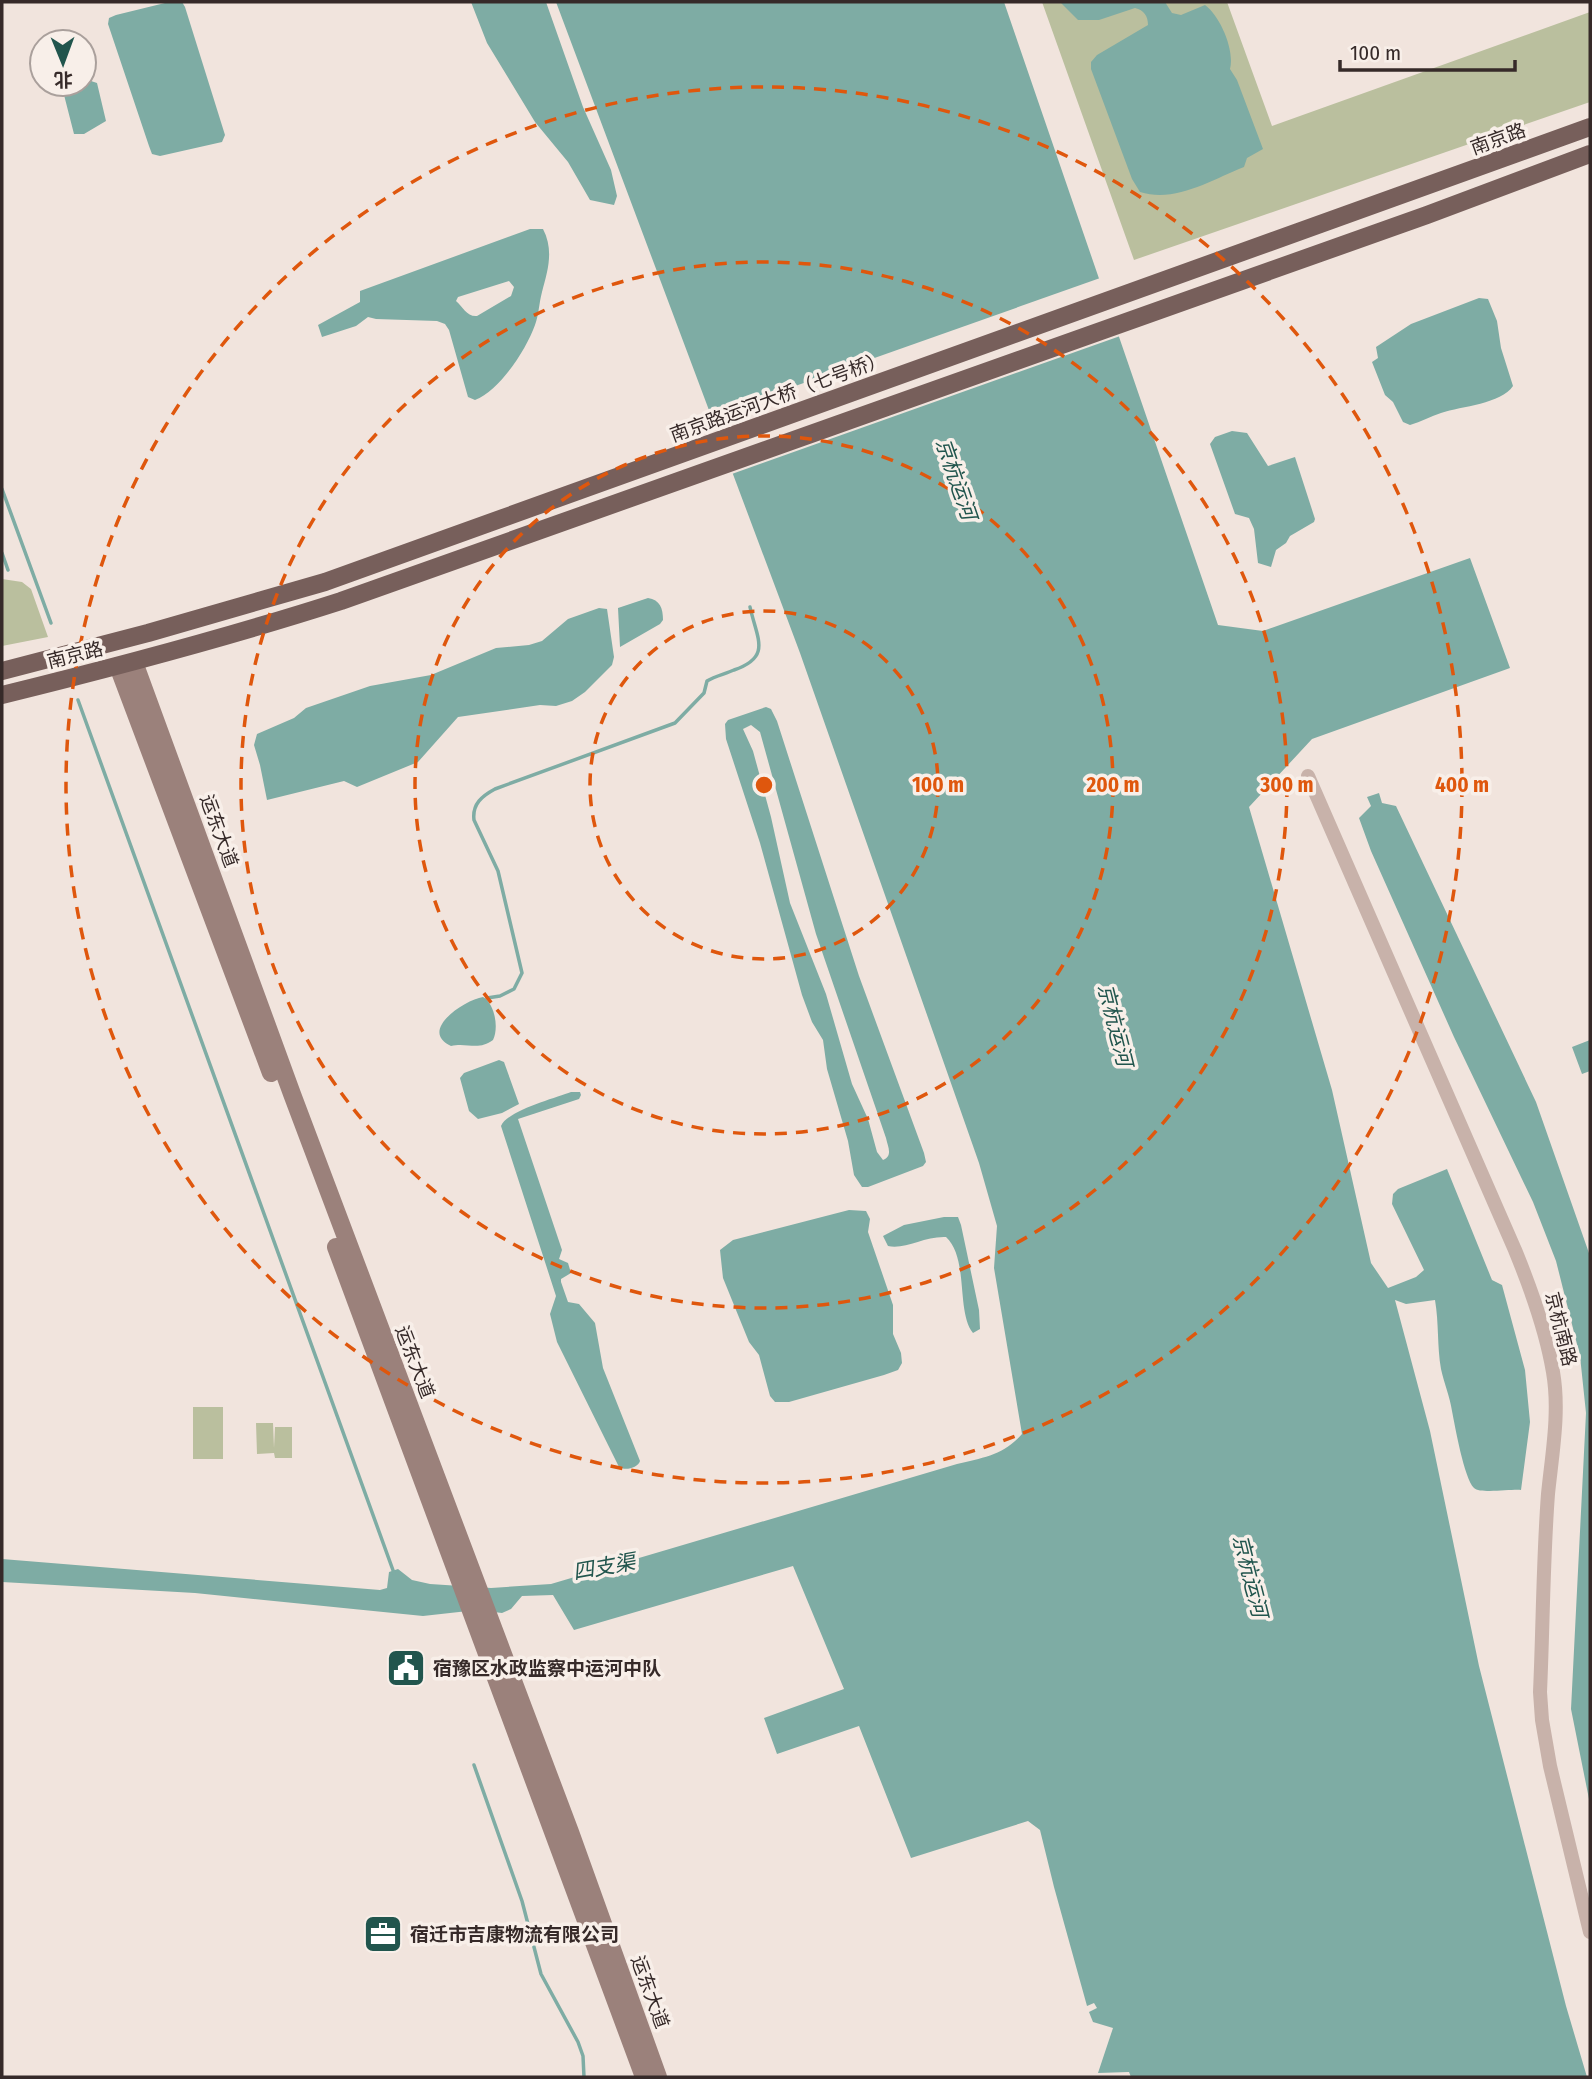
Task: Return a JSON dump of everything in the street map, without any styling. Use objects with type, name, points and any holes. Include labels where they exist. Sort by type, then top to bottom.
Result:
[{"type":"main road","name":"南京路","points":[[1420,190],[1590,127]]},
{"type":"main road","name":"南京路","points":[[2,695],[260,627],[354,597],[1427,215],[1590,154]]},
{"type":"main road","name":"南京路运河大桥（七号桥）","points":[[148,633],[325,582],[1420,190]]},
{"type":"main road","name":"南京路","points":[[2,671],[148,633]]},
{"type":"main road","name":"运东大道","points":[[126,664],[459,1556],[644,2077]]},
{"type":"main road","name":"运东大道","points":[[479,1613],[570,1832],[658,2077]]},
{"type":"street","name":"京杭南路","points":[[1308,776],[1515,1250],[1544,1331],[1553,1374],[1555,1438],[1548,1496],[1540,1692],[1542,1720],[1550,1766],[1590,1932]]},
{"type":"green space","points":[[1042,2],[1227,2],[1272,126],[1590,12],[1590,102],[1134,260]]},
{"type":"green space","points":[[2,579],[22,582],[31,589],[48,637],[2,646]]},
{"type":"green space","points":[[193,1407],[223,1407],[223,1459],[193,1459]]},
{"type":"green space","points":[[256,1423],[273,1423],[274,1448],[275,1427],[292,1427],[292,1458],[275,1458],[274,1453],[257,1454]]},
{"type":"water","points":[[169,2],[182,2],[185,7],[225,135],[222,142],[160,156],[152,154],[108,24],[109,18],[116,15]]},
{"type":"water","points":[[471,2],[546,2],[583,107],[611,170],[617,196],[614,205],[590,200],[568,162],[535,122],[487,43]]},
{"type":"water","name":"京杭运河","points":[[556,2],[1004,2],[1218,625],[1263,631],[1470,558],[1510,668],[1312,739],[1249,807],[1332,1090],[1371,1263],[1388,1288],[1416,1277],[1424,1270],[1392,1204],[1393,1194],[1398,1189],[1447,1169],[1492,1280],[1502,1285],[1525,1370],[1530,1422],[1521,1490],[1477,1490],[1470,1482],[1463,1463],[1441,1369],[1435,1300],[1406,1304],[1395,1300],[1430,1431],[1479,1666],[1566,2006],[1587,2077],[1131,2077],[1129,2072],[1098,2073],[1113,2028],[1093,2022],[1089,2012],[1097,2008],[1094,2003],[1087,2006],[1040,1830],[1028,1821],[911,1858],[859,1726],[777,1754],[764,1718],[844,1689],[793,1566],[574,1630],[553,1595],[522,1596],[511,1609],[502,1613],[477,1610],[423,1616],[195,1593],[2,1582],[2,1559],[380,1590],[387,1588],[389,1572],[398,1569],[412,1580],[430,1584],[491,1588],[551,1584],[984,1457],[1008,1447],[1022,1434],[994,1268],[997,1226],[979,1163],[800,653]]},
{"type":"water","points":[[1060,2],[1165,2],[1172,13],[1181,15],[1205,5],[1216,17],[1225,34],[1230,53],[1230,69],[1237,80],[1263,149],[1247,158],[1244,167],[1193,188],[1167,195],[1140,192],[1132,179],[1091,69],[1091,62],[1097,55],[1148,25],[1146,16],[1135,8],[1099,20],[1078,20]]},
{"type":"water","points":[[98,87],[106,121],[84,134],[74,134],[65,98],[98,98]]},
{"type":"water","points":[[530,229],[543,229],[546,237],[548,268],[531,335],[503,378],[494,388],[475,400],[468,397],[445,324],[437,321],[368,317],[356,326],[322,337],[318,325],[360,302],[360,291]],"holes":[[[509,281],[514,287],[511,296],[477,316],[468,313],[456,301],[458,297]]]},
{"type":"water","points":[[1479,298],[1488,299],[1497,321],[1501,348],[1513,386],[1500,397],[1490,401],[1441,413],[1410,425],[1403,422],[1393,402],[1385,395],[1372,362],[1378,358],[1376,347],[1411,324]]},
{"type":"water","points":[[1232,431],[1247,433],[1268,466],[1295,457],[1315,519],[1290,536],[1286,543],[1276,550],[1271,567],[1258,563],[1254,529],[1249,518],[1235,514],[1210,444],[1215,437]]},
{"type":"water","points":[[648,598],[660,605],[663,620],[620,647],[618,608]]},
{"type":"water","points":[[599,608],[607,609],[614,657],[612,665],[572,701],[556,706],[540,705],[458,717],[418,762],[357,787],[344,781],[267,800],[254,745],[257,734],[294,718],[306,708],[370,686],[431,675],[496,648],[542,641],[568,619]]},
{"type":"water","points":[[766,707],[771,709],[777,721],[859,976],[924,1153],[926,1162],[923,1166],[868,1187],[862,1187],[854,1175],[848,1141],[827,1069],[823,1040],[812,1022],[802,995],[760,843],[726,739],[725,724],[728,720]],"holes":[[[751,725],[760,732],[816,934],[889,1148],[889,1154],[883,1160],[877,1152],[868,1119],[852,1084],[826,994],[790,903],[771,817],[753,751],[743,729]]]},
{"type":"water","points":[[1379,793],[1382,803],[1396,806],[1536,1102],[1590,1256],[1590,1804],[1571,1709],[1586,1413],[1580,1356],[1556,1261],[1533,1202],[1454,1037],[1371,851],[1359,818],[1371,806],[1367,797]]},
{"type":"water","points":[[483,997],[495,1017],[493,1040],[478,1046],[451,1046],[442,1040],[439,1032],[448,1017],[465,1004]]},
{"type":"water","points":[[1590,1040],[1590,1071],[1582,1074],[1572,1047]]},
{"type":"water","points":[[499,1060],[504,1062],[519,1104],[502,1113],[478,1119],[469,1111],[460,1078],[464,1073]]},
{"type":"water","points":[[571,1092],[580,1092],[579,1099],[518,1119],[562,1250],[559,1259],[568,1263],[571,1273],[561,1279],[568,1302],[579,1304],[595,1323],[603,1368],[640,1461],[628,1469],[619,1467],[557,1342],[550,1314],[556,1296],[501,1126],[505,1120],[522,1110]]},
{"type":"water","points":[[849,1210],[866,1211],[870,1219],[868,1232],[893,1305],[893,1334],[902,1363],[898,1370],[884,1375],[789,1402],[775,1402],[770,1396],[759,1355],[749,1342],[723,1278],[720,1250],[733,1240]]},
{"type":"water","points":[[958,1217],[961,1225],[979,1310],[980,1329],[973,1333],[965,1312],[958,1258],[946,1237],[894,1247],[888,1246],[883,1236],[904,1225]]},
{"type":"pier","points":[[1103,277],[1123,335],[729,475],[708,417]]},
{"type":"waterway","points":[[2,489],[51,623]]},
{"type":"waterway","points":[[2,553],[8,570]]},
{"type":"waterway","points":[[487,998],[500,996],[514,989],[522,973],[498,871],[474,820],[479,801],[495,789],[675,723],[704,693],[707,681],[746,665],[758,653],[758,638],[750,607]]},
{"type":"waterway","points":[[78,700],[394,1573]]},
{"type":"waterway","points":[[474,1765],[522,1901],[541,1974],[578,2042],[583,2056],[584,2077]]},
{"type":"place","name":"宿豫区水政监察中运河中队","points":[[406,1668]]},
{"type":"place","name":"宿迁市吉康物流有限公司","points":[[383,1934]]},
{"type":"water label","name":"四支渠","points":[[604,1567]]}]
